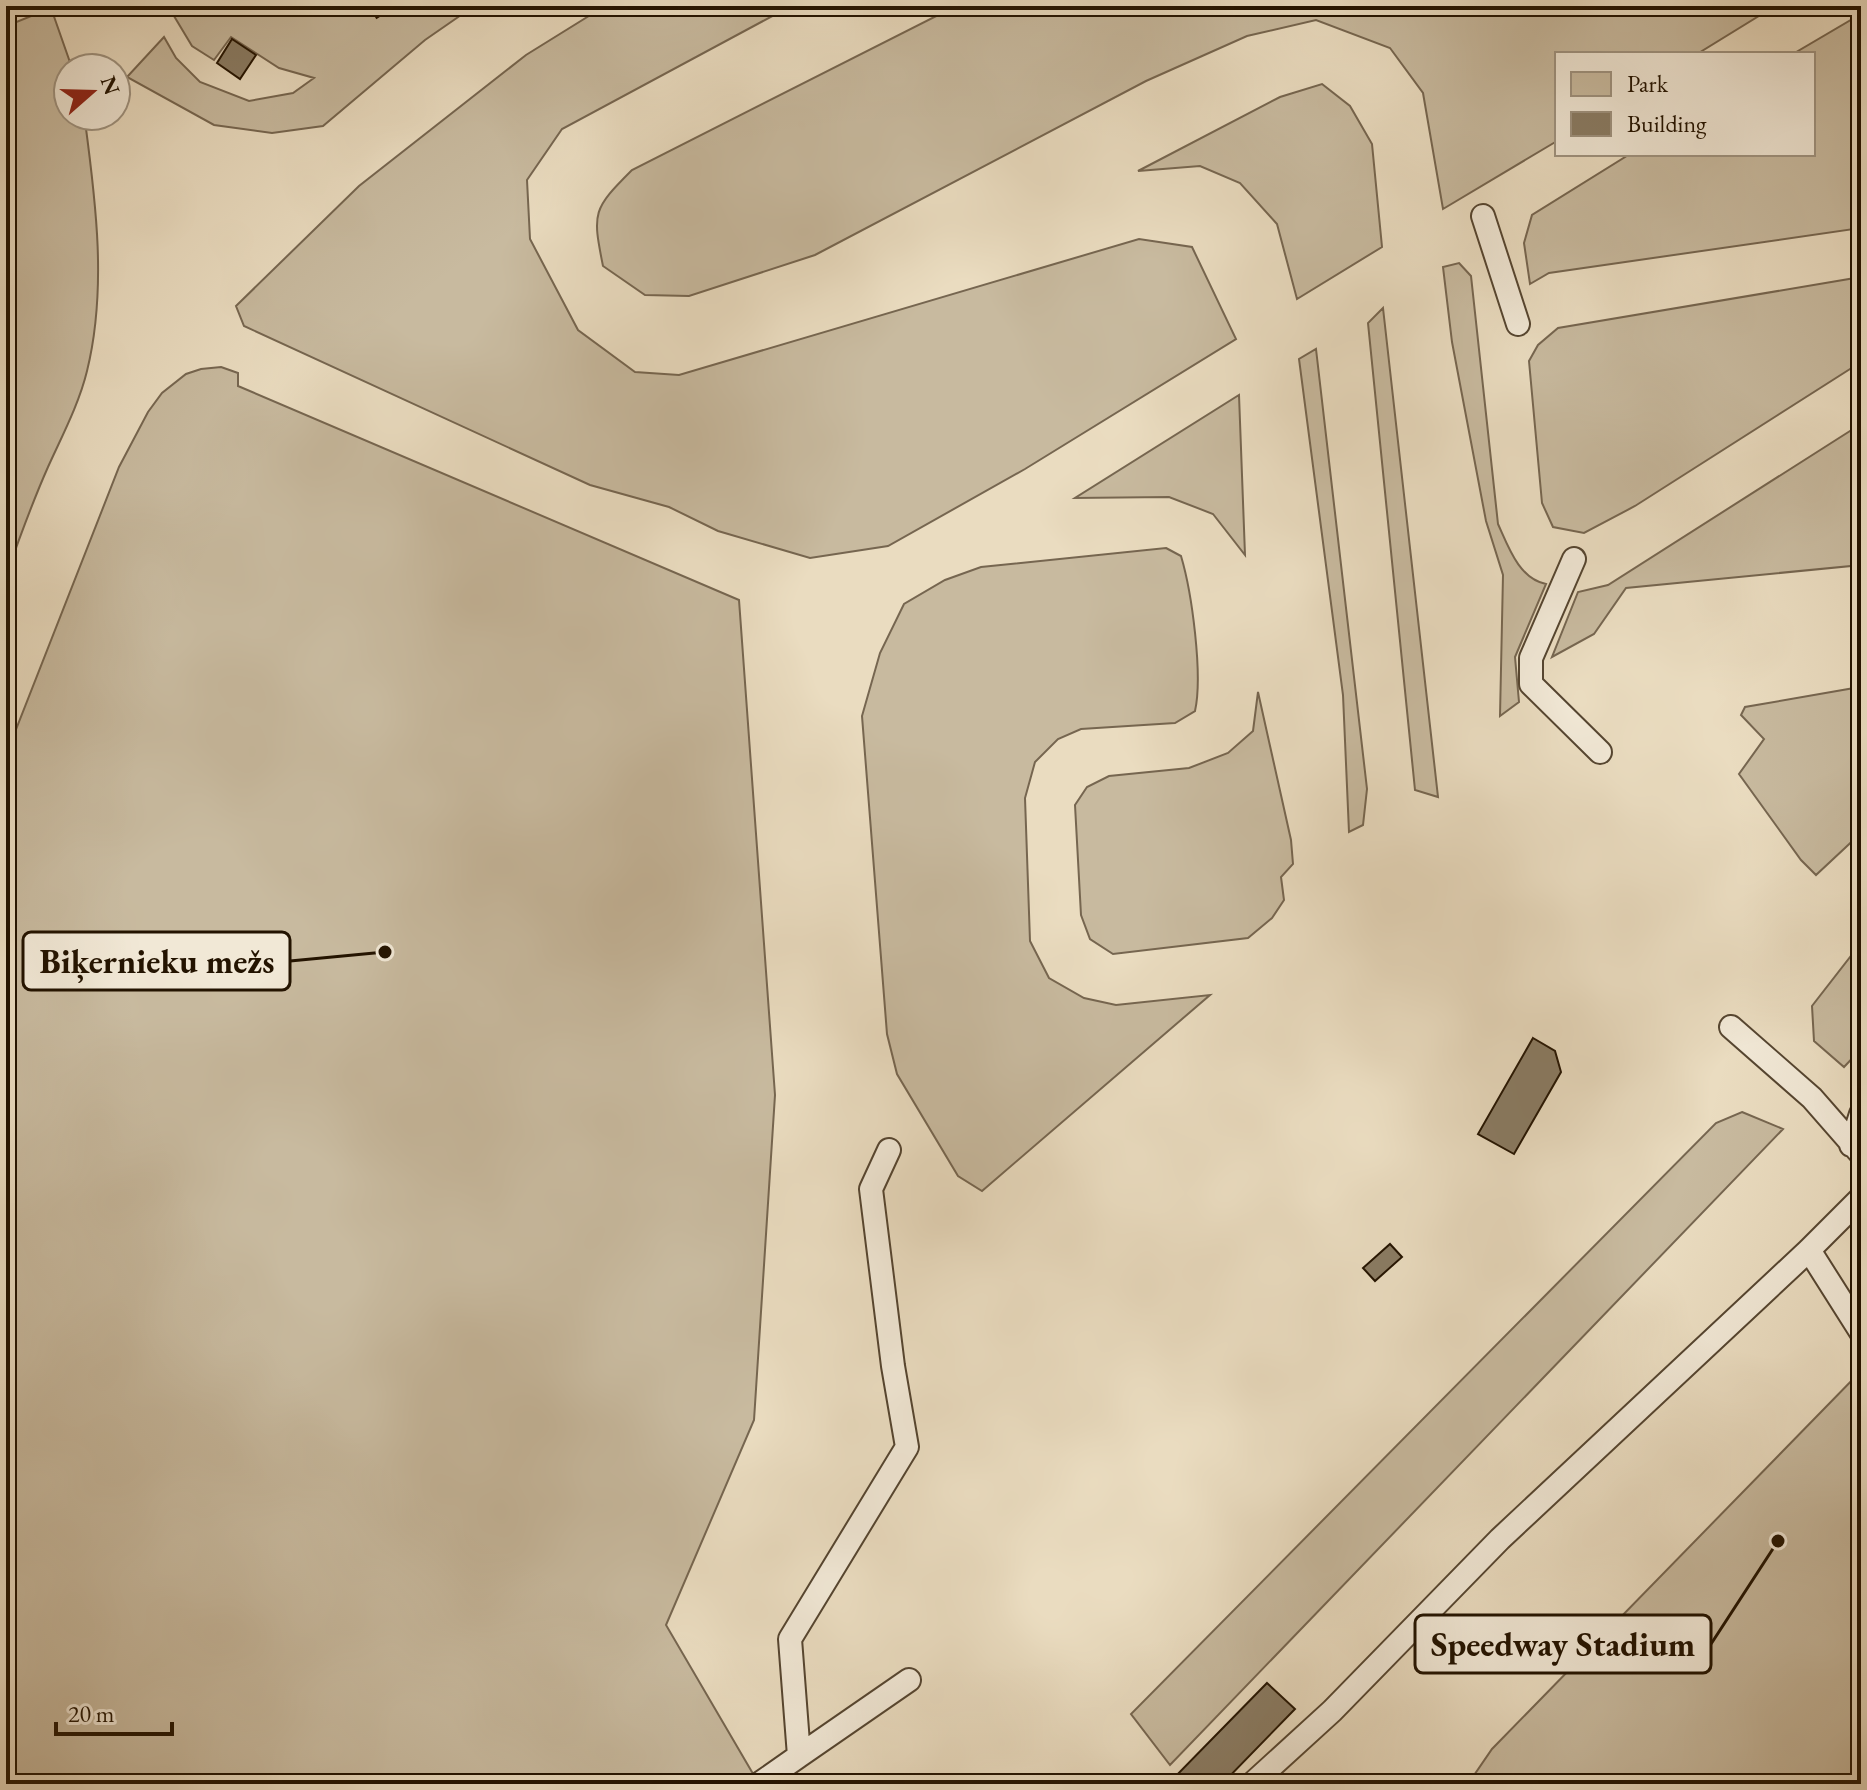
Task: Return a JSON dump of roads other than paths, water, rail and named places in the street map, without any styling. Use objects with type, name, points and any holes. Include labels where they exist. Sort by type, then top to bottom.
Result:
[{"type":"lane","points":[[1483,216],[1518,324]]},
{"type":"lane","points":[[1574,559],[1531,658],[1531,684],[1600,752]]},
{"type":"lane","points":[[1731,1027],[1812,1098],[1856,1149]]},
{"type":"lane","points":[[1856,1149],[1861,1114]]},
{"type":"lane","points":[[799,1756],[790,1639],[907,1447],[893,1366],[871,1189],[889,1150]]},
{"type":"lane","points":[[1252,1784],[1332,1711],[1500,1539],[1861,1198]]},
{"type":"lane","points":[[1809,1250],[1861,1332]]},
{"type":"lane","points":[[759,1784],[909,1680]]},
{"type":"place","name":"Biķernieku mežs","points":[[385,952]]},
{"type":"place","name":"Speedway Stadium","points":[[1778,1541]]}]
